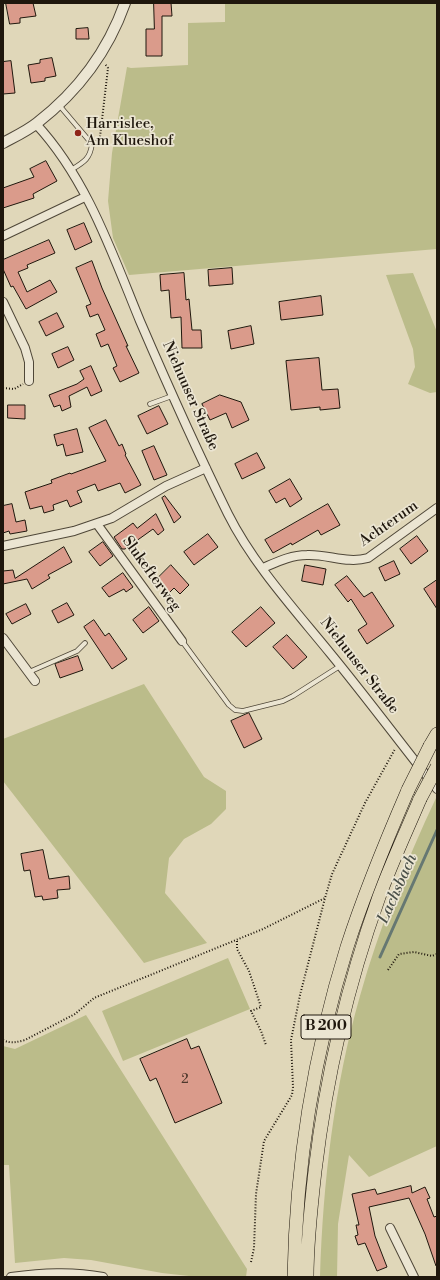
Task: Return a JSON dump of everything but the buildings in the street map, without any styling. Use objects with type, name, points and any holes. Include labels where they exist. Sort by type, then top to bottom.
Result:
[{"type":"highway","name":"B 200","points":[[294,1277],[296,1212],[306,1127],[318,1058],[334,992],[368,887],[408,790],[437,734]]},
{"type":"highway","name":"B 200","points":[[307,1277],[312,1203],[320,1131],[333,1059],[345,1009],[379,897],[420,799],[437,767]]},
{"type":"street","points":[[3,143],[36,124],[59,105],[84,78],[100,55],[119,20],[125,3]]},
{"type":"street","name":"Niehuuser Straße","points":[[36,124],[46,135],[70,170],[95,212],[172,396],[232,522],[244,542],[277,587],[436,788]]},
{"type":"street","points":[[3,236],[85,197]]},
{"type":"street","points":[[3,302],[25,348],[29,362],[29,381]]},
{"type":"street","points":[[3,546],[74,531],[112,518],[166,486],[206,468]]},
{"type":"street","name":"Achterum","points":[[263,568],[281,560],[308,554],[358,561],[368,558],[437,508]]},
{"type":"street","name":"Slukefterweg","points":[[96,524],[182,641]]},
{"type":"street","points":[[3,638],[35,681]]},
{"type":"street","points":[[390,1228],[414,1277]]},
{"type":"street","points":[[11,1277],[40,1273],[72,1272],[101,1277]]},
{"type":"lane","points":[[59,105],[92,144],[91,153],[82,163],[70,170]]},
{"type":"lane","points":[[150,404],[172,396]]},
{"type":"lane","points":[[182,641],[228,705],[235,710],[243,711],[293,696],[341,666]]},
{"type":"lane","points":[[28,672],[77,651],[85,643]]},
{"type":"path","points":[[92,144],[100,138],[108,68],[100,55]]},
{"type":"path","points":[[3,388],[14,389],[29,381]]},
{"type":"path","points":[[251,1262],[254,1248],[256,1194],[264,1141],[292,1095],[291,1040],[300,995],[324,898],[332,874],[365,802],[399,741]]},
{"type":"path","points":[[3,1040],[16,1043],[25,1040],[75,1014],[94,998],[237,941],[264,929],[324,898]]},
{"type":"path","points":[[237,941],[237,950],[249,971],[260,1007],[251,1011],[261,1030],[266,1046]]},
{"type":"path","points":[[388,970],[399,954],[414,952],[432,956],[437,954]]},
{"type":"green space","points":[[225,3],[437,3],[437,249],[129,275],[113,238],[108,201],[112,153],[127,67],[188,65],[188,23],[225,22]]},
{"type":"green space","points":[[413,273],[437,332],[437,392],[430,393],[408,384],[415,367],[413,349],[386,275]]},
{"type":"green space","points":[[144,684],[204,777],[226,791],[226,809],[211,824],[184,839],[169,858],[165,893],[207,943],[144,963],[3,781],[3,739]]},
{"type":"green space","points":[[436,798],[437,1146],[369,1177],[349,1155],[338,1224],[337,1277],[320,1277],[324,1206],[331,1135],[343,1065],[351,1030],[367,971],[384,920],[414,846]]},
{"type":"green space","points":[[228,958],[250,1009],[123,1061],[102,1011]]},
{"type":"green space","points":[[86,1015],[247,1269],[246,1277],[198,1277],[162,1273],[91,1260],[64,1258],[15,1263],[9,1165],[3,1165],[3,1046],[15,1049]]},
{"type":"waterway","name":"Lachsbach","points":[[380,957],[437,830]]},
{"type":"place","name":"Harrislee, Am Klueshof","points":[[78,133]]}]
